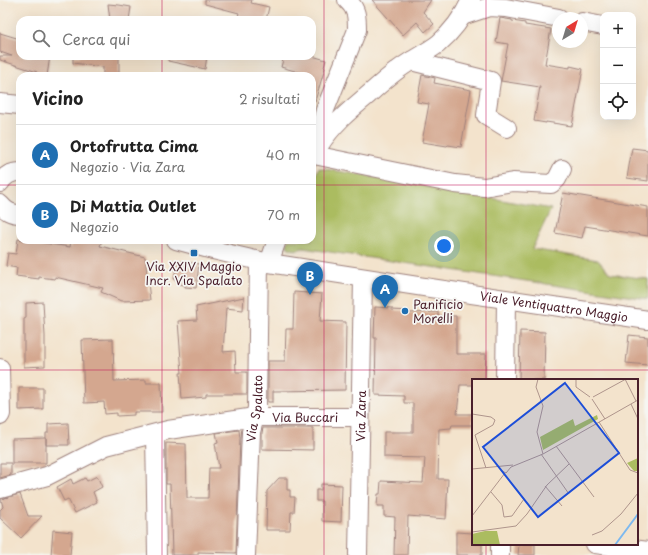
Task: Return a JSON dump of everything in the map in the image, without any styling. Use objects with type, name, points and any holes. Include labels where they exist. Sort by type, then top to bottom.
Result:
[{"type":"street","points":[[316,145],[325,110],[357,30],[358,17],[352,4],[347,0]]},
{"type":"street","points":[[316,152],[326,135],[340,120],[392,74],[446,37],[462,16],[471,0]]},
{"type":"street","points":[[462,16],[489,8],[506,8],[552,17]]},
{"type":"street","points":[[588,23],[600,25]]},
{"type":"street","points":[[411,61],[491,81],[486,115],[507,128]]},
{"type":"street","points":[[0,103],[16,105]]},
{"type":"street","points":[[316,158],[455,184],[484,187],[513,182],[550,184],[557,179],[562,169]]},
{"type":"street","points":[[0,204],[12,215]]},
{"type":"street","name":"Viale Ventiquattro Maggio","points":[[192,244],[264,262],[506,300],[648,320]]},
{"type":"street","name":"Via Spalato","points":[[246,555],[251,432],[257,408],[264,262],[275,244]]},
{"type":"street","name":"Via Zara","points":[[358,555],[363,278]]},
{"type":"street","points":[[505,379],[506,300]]},
{"type":"street","points":[[0,368],[0,416]]},
{"type":"street","name":"Via Buccari","points":[[0,489],[47,476],[106,446],[168,430],[255,417],[360,417]]},
{"type":"street","points":[[155,434],[157,555]]},
{"type":"street","points":[[603,545],[648,551],[648,555]]},
{"type":"green space","points":[[319,168],[551,209],[532,249],[598,260],[610,274],[648,279],[648,299],[303,248],[297,250],[291,249],[287,246],[287,244],[316,244],[316,175]]},
{"type":"building","points":[[205,0],[252,0],[251,3],[269,7],[267,16],[238,16],[239,13],[205,4]]},
{"type":"building","points":[[372,0],[431,0],[423,12],[434,24],[425,32],[417,22],[403,35]]},
{"type":"building","points":[[108,4],[131,7],[130,16],[110,16]]},
{"type":"building","points":[[500,18],[525,23],[525,25],[551,29],[545,64],[570,68],[570,66],[583,69],[572,126],[534,121],[540,87],[501,81],[508,44],[496,42]]},
{"type":"building","points":[[0,33],[16,38],[16,60],[49,60],[48,72],[37,72],[0,60],[0,56],[12,56],[0,52]]},
{"type":"building","points":[[316,57],[326,60],[316,98],[316,72],[298,72],[281,67],[283,60],[316,60]]},
{"type":"building","points":[[73,60],[119,60],[119,72],[103,72],[103,67],[73,63]]},
{"type":"building","points":[[168,60],[206,60],[205,69]]},
{"type":"building","points":[[422,75],[435,78],[434,83],[471,90],[461,147],[422,142],[429,104],[417,102]]},
{"type":"building","points":[[632,148],[648,150],[648,181],[627,178]]},
{"type":"building","points":[[563,193],[648,207],[648,236],[585,226],[582,238],[555,233]]},
{"type":"building","points":[[17,244],[50,244],[70,247],[70,244],[101,244],[100,246],[145,257],[150,300],[121,301],[101,292],[103,288],[55,277],[55,279],[39,277],[39,279],[16,276],[17,268],[6,266],[8,253],[16,254]]},
{"type":"building","points":[[177,261],[199,264],[196,288],[185,287],[185,285],[178,284],[178,280],[174,280]]},
{"type":"building","points":[[294,292],[322,294],[320,321],[346,322],[345,390],[273,391],[273,402],[268,402],[268,361],[285,361],[286,329],[293,329]]},
{"type":"building","points":[[244,297],[243,310],[226,308],[223,352],[235,351],[236,372],[247,372],[247,394],[206,394],[206,397],[182,399],[180,373],[182,373],[178,321],[197,320],[196,307]]},
{"type":"building","points":[[43,302],[45,366],[24,367],[24,319],[26,318],[26,303]]},
{"type":"building","points":[[375,307],[409,311],[409,313],[438,312],[438,316],[456,316],[456,354],[486,354],[485,379],[472,379],[472,385],[460,385],[457,414],[472,414],[472,425],[452,425],[451,428],[439,429],[438,479],[448,479],[446,519],[408,516],[407,555],[394,555],[395,517],[384,516],[384,506],[377,506],[378,494],[380,494],[381,481],[423,483],[425,458],[384,457],[384,432],[413,432],[413,403],[404,403],[404,396],[375,395],[376,338],[374,338]]},
{"type":"building","points":[[520,331],[545,332],[544,379],[519,379]]},
{"type":"building","points":[[629,335],[648,337],[648,365],[626,363]]},
{"type":"building","points":[[113,339],[114,381],[146,380],[146,383],[161,383],[162,412],[134,412],[134,415],[117,416],[117,413],[105,414],[104,402],[84,403],[82,340]]},
{"type":"building","points":[[19,388],[43,388],[43,409],[19,410]]},
{"type":"building","points":[[68,423],[69,445],[46,445],[48,424]]},
{"type":"building","points":[[263,428],[313,428],[313,450],[262,449]]},
{"type":"building","points":[[239,430],[236,553],[198,552],[198,555],[172,555],[170,484],[166,484],[166,443],[186,444],[187,498],[208,498],[209,468],[219,468],[215,443],[218,442],[216,433]]},
{"type":"building","points":[[46,438],[46,463],[12,463],[12,439]]},
{"type":"building","points":[[0,463],[11,463],[11,475],[0,478]]},
{"type":"building","points":[[97,476],[102,487],[93,492],[97,502],[75,513],[68,499],[64,501],[57,487],[71,479],[73,484],[85,478],[87,481]]},
{"type":"building","points":[[279,478],[287,478],[287,490],[290,490],[290,497],[295,497],[294,512],[291,512],[290,530],[266,530],[267,491]]},
{"type":"building","points":[[321,484],[342,485],[341,522],[322,521],[322,501],[316,501],[316,490],[321,490]]},
{"type":"building","points":[[20,494],[28,516],[42,516],[21,538],[0,518],[0,510],[3,507],[1,499]]},
{"type":"building","points":[[53,530],[72,532],[70,555],[51,555]]},
{"type":"building","points":[[456,532],[472,533],[472,545],[482,545],[482,555],[456,555]]},
{"type":"building","points":[[519,545],[535,545],[535,555],[518,555]]},
{"type":"place","name":"Via XXIV Maggio Incr. Via Spalato","points":[[194,253]]},
{"type":"place","name":"Di Mattia Outlet","points":[[310,295]]},
{"type":"place","name":"Ortofrutta Cima","points":[[385,308]]},
{"type":"place","name":"Panificio Morelli","points":[[405,311]]}]
